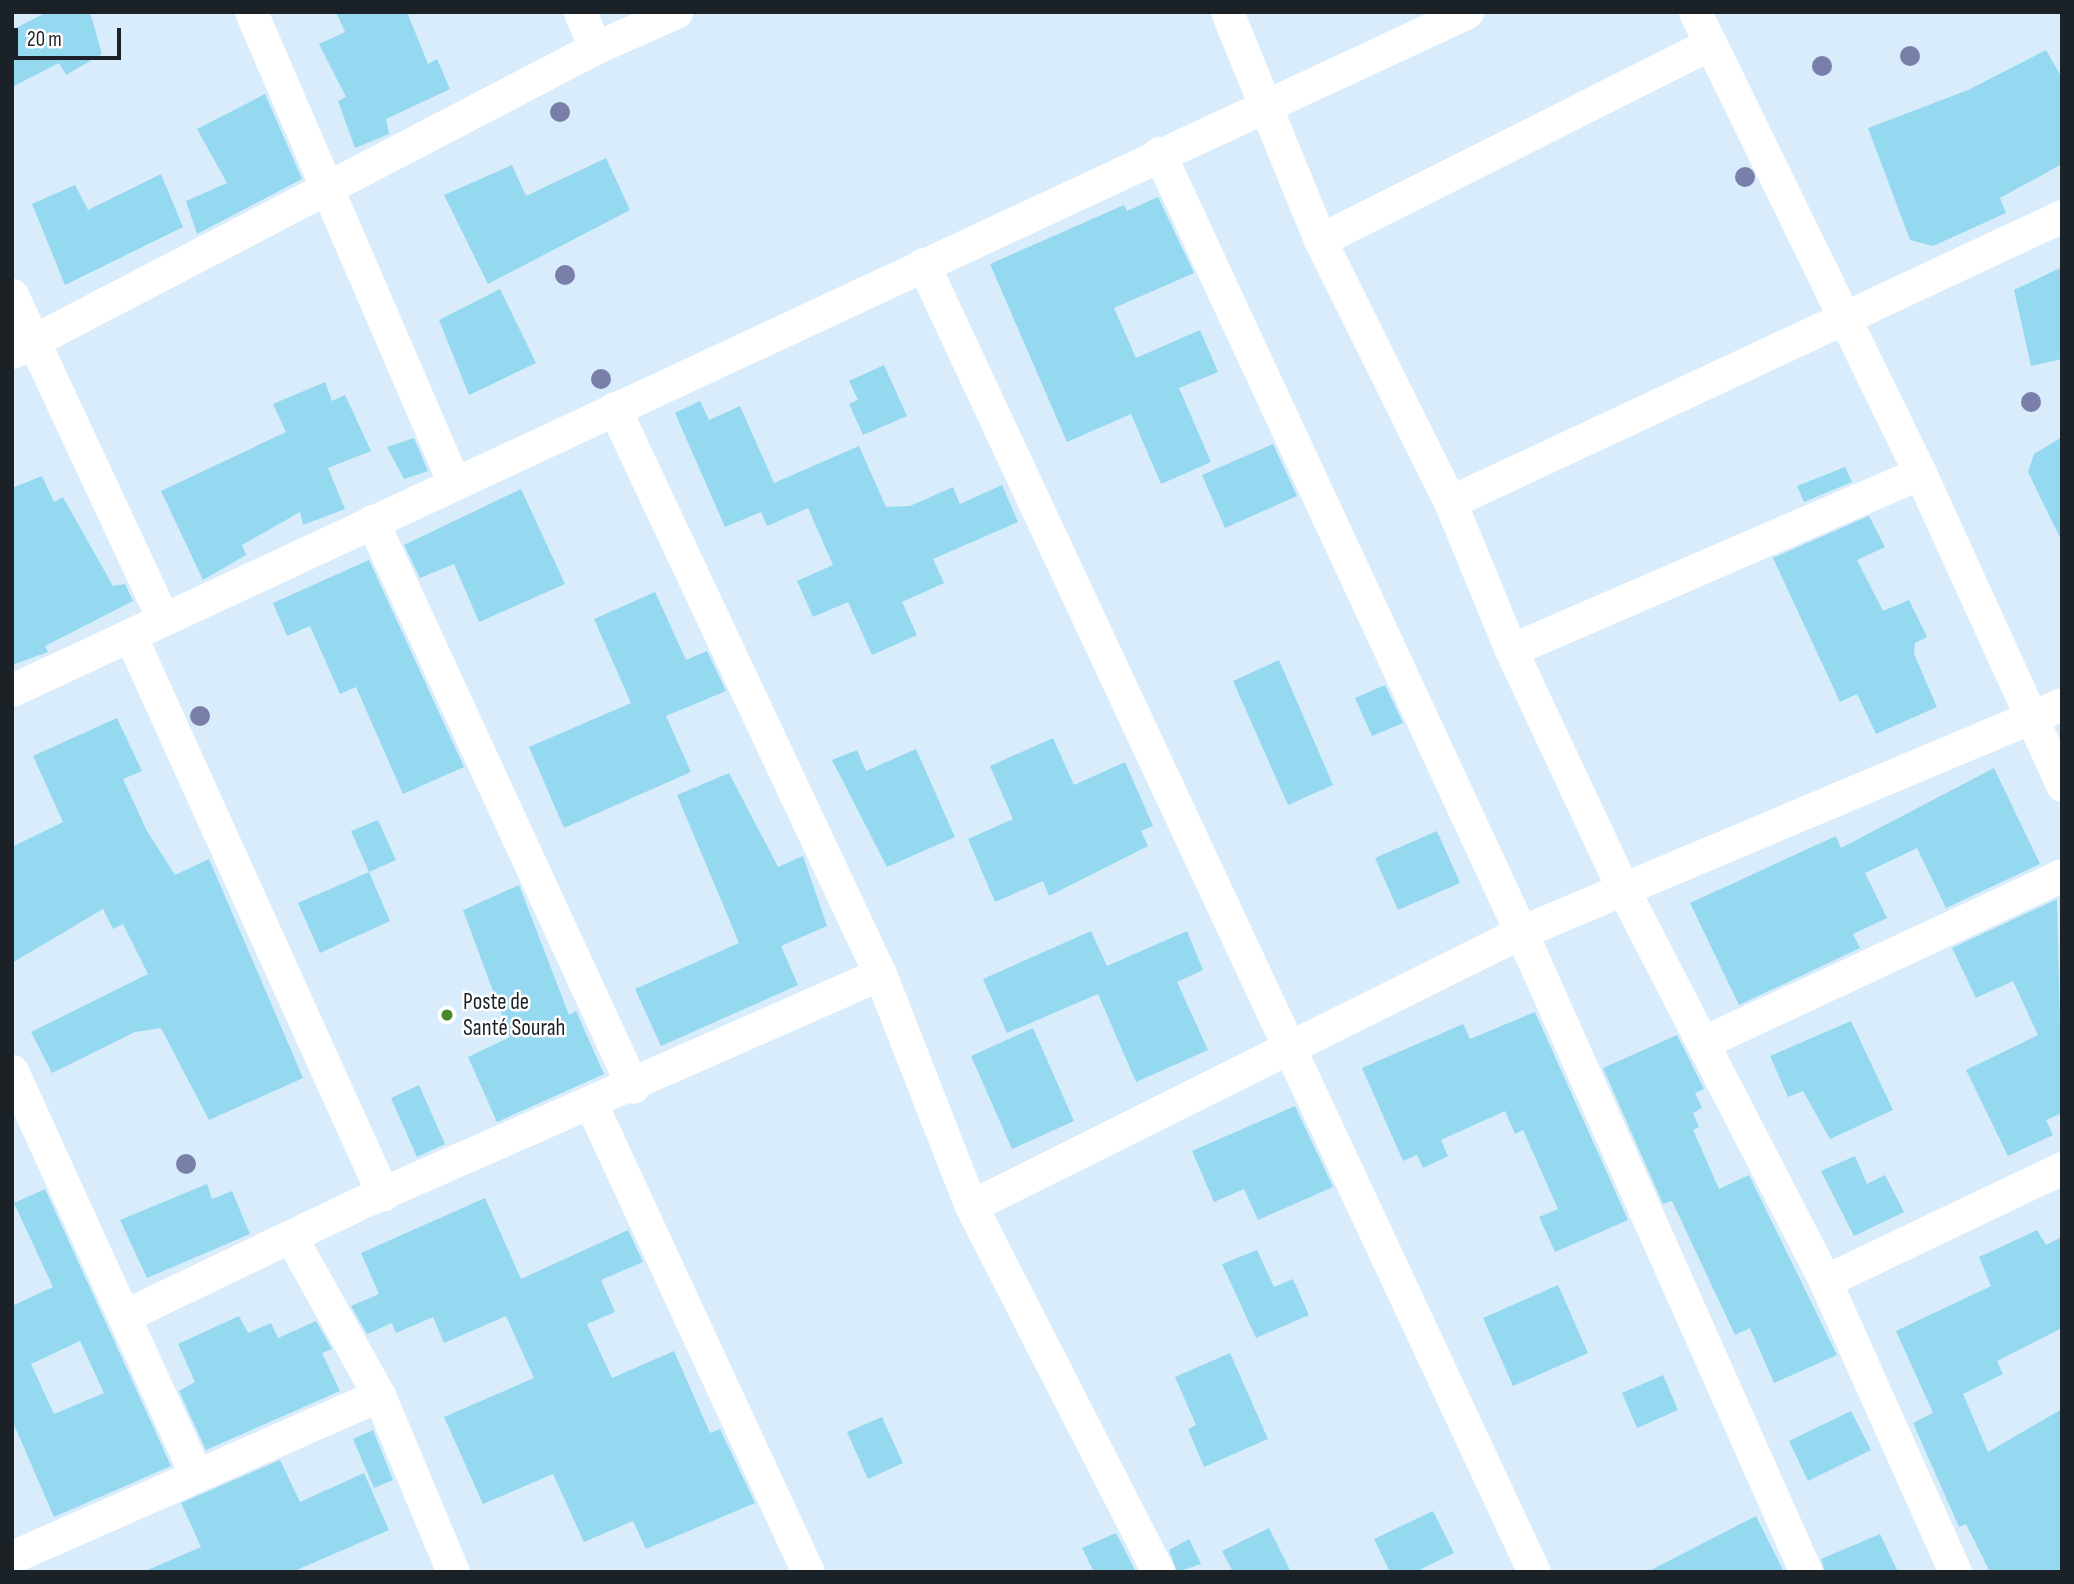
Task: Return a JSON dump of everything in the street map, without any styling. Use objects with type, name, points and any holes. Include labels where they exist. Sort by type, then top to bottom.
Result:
[{"type":"street","points":[[251,12],[330,187],[454,483]]},
{"type":"street","points":[[580,12],[595,48]]},
{"type":"street","points":[[25,346],[595,48],[676,12]]},
{"type":"street","points":[[1227,12],[1320,240],[1450,502],[1511,650],[1623,889],[1825,1281],[1955,1572]]},
{"type":"street","points":[[12,690],[1264,104],[1467,12]]},
{"type":"street","points":[[1695,12],[1708,45],[1920,473],[2029,720],[2062,785]]},
{"type":"street","points":[[1320,240],[1708,45]]},
{"type":"street","points":[[1159,153],[1521,932],[1806,1572]]},
{"type":"street","points":[[1450,502],[2062,216]]},
{"type":"street","points":[[923,264],[1287,1051],[1534,1572]]},
{"type":"street","points":[[12,295],[25,346],[163,619]]},
{"type":"street","points":[[614,408],[880,974],[971,1206],[1158,1572]]},
{"type":"street","points":[[1511,650],[1920,473]]},
{"type":"street","points":[[372,521],[634,1087]]},
{"type":"street","points":[[130,635],[383,1194]]},
{"type":"street","points":[[971,1206],[1287,1051],[1521,932],[2062,704]]},
{"type":"street","points":[[1704,1042],[2062,874]]},
{"type":"street","points":[[126,1315],[383,1194],[593,1106],[880,974]]},
{"type":"street","points":[[12,1071],[126,1315],[195,1473]]},
{"type":"street","points":[[593,1106],[808,1572]]},
{"type":"street","points":[[1825,1281],[2062,1168]]},
{"type":"street","points":[[292,1239],[379,1395],[453,1572]]},
{"type":"street","points":[[12,1557],[195,1473],[379,1395]]},
{"type":"building","points":[[47,12],[90,12],[102,54],[66,75],[59,63],[12,87],[12,30]]},
{"type":"building","points":[[336,12],[407,12],[428,64],[437,59],[450,89],[386,119],[389,134],[355,148],[338,101],[346,97],[319,44],[345,32]]},
{"type":"building","points":[[2046,50],[2062,78],[2062,164],[2000,198],[2006,213],[1933,246],[1910,240],[1868,128],[1968,90]]},
{"type":"building","points":[[265,94],[302,179],[197,234],[186,201],[227,183],[197,129]]},
{"type":"building","points":[[606,158],[630,210],[488,284],[444,195],[512,165],[526,196]]},
{"type":"building","points":[[161,174],[183,227],[65,285],[32,204],[75,185],[88,210]]},
{"type":"building","points":[[1158,197],[1194,273],[1114,308],[1136,358],[1200,330],[1218,372],[1179,388],[1211,462],[1161,484],[1131,414],[1067,442],[990,264],[1124,205],[1127,211]]},
{"type":"building","points":[[2062,267],[2062,359],[2031,366],[2014,290]]},
{"type":"building","points":[[500,289],[536,363],[469,395],[439,320]]},
{"type":"building","points":[[884,365],[907,416],[863,435],[849,404],[858,400],[849,381]]},
{"type":"building","points":[[325,382],[332,401],[345,395],[371,451],[328,468],[345,509],[303,525],[300,512],[242,545],[246,555],[203,580],[161,491],[286,432],[273,404]]},
{"type":"building","points":[[700,401],[709,420],[740,406],[774,483],[859,446],[886,507],[910,506],[953,487],[960,504],[1002,485],[1018,522],[933,559],[944,583],[902,602],[917,635],[872,655],[848,602],[813,617],[797,581],[833,565],[808,508],[767,526],[761,512],[725,527],[675,413]]},
{"type":"building","points":[[2062,437],[2062,542],[2028,472],[2034,454]]},
{"type":"building","points":[[414,438],[428,471],[404,479],[387,447]]},
{"type":"building","points":[[1273,444],[1297,496],[1225,528],[1202,475]]},
{"type":"building","points":[[1845,467],[1852,482],[1804,502],[1797,486]]},
{"type":"building","points":[[42,476],[54,502],[63,497],[113,586],[125,584],[133,601],[45,646],[48,652],[12,665],[12,488]]},
{"type":"building","points":[[521,489],[565,584],[479,622],[454,564],[420,578],[404,545]]},
{"type":"building","points":[[1869,516],[1885,547],[1857,560],[1883,611],[1909,600],[1927,637],[1915,643],[1914,654],[1937,707],[1876,734],[1857,694],[1840,702],[1773,558]]},
{"type":"building","points":[[369,560],[464,767],[403,794],[356,687],[340,694],[310,626],[287,636],[273,603]]},
{"type":"building","points":[[655,592],[686,660],[707,651],[726,691],[666,716],[691,772],[564,828],[529,747],[631,703],[594,619]]},
{"type":"building","points":[[1279,660],[1333,785],[1288,805],[1233,681]]},
{"type":"building","points":[[1385,685],[1403,723],[1372,736],[1355,698]]},
{"type":"building","points":[[117,718],[142,771],[123,779],[147,831],[175,875],[209,859],[303,1078],[209,1120],[161,1028],[135,1032],[52,1073],[31,1032],[148,974],[123,924],[113,929],[103,909],[12,963],[12,847],[63,822],[33,756]]},
{"type":"building","points":[[1053,738],[1074,785],[1125,762],[1153,826],[1141,831],[1148,846],[1049,896],[1043,881],[995,902],[968,839],[1013,819],[990,766]]},
{"type":"building","points":[[916,749],[955,837],[887,867],[832,760],[857,750],[866,771]]},
{"type":"building","points":[[1994,768],[2040,864],[1946,908],[1917,848],[1865,873],[1887,918],[1853,934],[1860,948],[1739,1005],[1690,903],[1836,836],[1841,848]]},
{"type":"building","points":[[729,773],[778,867],[803,856],[827,926],[781,946],[798,985],[661,1046],[635,989],[739,943],[677,795]]},
{"type":"building","points":[[378,820],[396,860],[369,872],[351,831]]},
{"type":"building","points":[[1437,831],[1460,883],[1398,910],[1375,858]]},
{"type":"building","points":[[369,872],[390,921],[320,953],[298,903]]},
{"type":"building","points":[[519,885],[569,1015],[576,1011],[604,1074],[497,1122],[468,1057],[510,1037],[463,910]]},
{"type":"building","points":[[2057,899],[2062,1113],[2046,1120],[2053,1135],[2008,1156],[1966,1070],[2038,1035],[2013,981],[1976,998],[1952,948]]},
{"type":"building","points":[[1091,931],[1107,966],[1187,931],[1203,970],[1177,982],[1208,1050],[1136,1082],[1098,994],[1007,1033],[983,979]]},
{"type":"building","points":[[1535,1012],[1628,1220],[1555,1252],[1539,1217],[1558,1209],[1523,1130],[1515,1134],[1505,1111],[1441,1140],[1448,1156],[1423,1168],[1417,1155],[1403,1161],[1362,1068],[1463,1024],[1470,1039]]},
{"type":"building","points":[[1851,1021],[1893,1110],[1830,1139],[1803,1091],[1788,1097],[1770,1056]]},
{"type":"building","points":[[1033,1028],[1074,1121],[1012,1149],[971,1056]]},
{"type":"building","points":[[1677,1035],[1704,1089],[1695,1093],[1702,1108],[1693,1113],[1699,1127],[1693,1130],[1719,1189],[1749,1175],[1837,1355],[1774,1383],[1750,1328],[1735,1335],[1672,1201],[1663,1204],[1603,1068]]},
{"type":"building","points":[[419,1085],[445,1144],[417,1157],[391,1098]]},
{"type":"building","points":[[1295,1106],[1333,1187],[1258,1220],[1244,1189],[1214,1202],[1192,1151]]},
{"type":"building","points":[[1855,1156],[1867,1184],[1885,1175],[1904,1212],[1854,1236],[1821,1171]]},
{"type":"building","points":[[207,1184],[212,1199],[232,1191],[250,1234],[147,1278],[120,1220]]},
{"type":"building","points":[[45,1189],[171,1466],[54,1517],[12,1420],[12,1306],[53,1287],[14,1203]],"holes":[[[80,1341],[104,1393],[54,1414],[31,1364]]]},
{"type":"building","points":[[485,1198],[521,1279],[628,1230],[643,1262],[601,1280],[615,1312],[587,1324],[612,1378],[674,1351],[710,1433],[720,1429],[755,1503],[646,1549],[633,1521],[584,1542],[553,1474],[483,1504],[444,1417],[534,1378],[506,1316],[444,1343],[433,1317],[396,1333],[392,1323],[367,1334],[351,1306],[379,1294],[361,1253]]},
{"type":"building","points":[[2037,1230],[2046,1245],[2062,1237],[2062,1328],[1997,1361],[2003,1374],[1963,1394],[1988,1452],[2062,1409],[2062,1572],[1990,1572],[1966,1524],[1959,1527],[1913,1423],[1933,1413],[1896,1331],[1991,1286],[1979,1257]]},
{"type":"building","points":[[1257,1250],[1274,1287],[1293,1279],[1309,1315],[1256,1338],[1222,1264]]},
{"type":"building","points":[[1558,1285],[1588,1353],[1513,1386],[1483,1318]]},
{"type":"building","points":[[239,1316],[248,1333],[271,1323],[278,1338],[316,1321],[332,1349],[322,1353],[340,1391],[206,1450],[179,1391],[195,1382],[178,1344]]},
{"type":"building","points":[[1230,1353],[1268,1439],[1204,1467],[1188,1429],[1196,1425],[1175,1377]]},
{"type":"building","points":[[1663,1375],[1678,1410],[1637,1428],[1622,1393]]},
{"type":"building","points":[[1851,1411],[1871,1450],[1808,1481],[1789,1441]]},
{"type":"building","points":[[882,1417],[903,1463],[868,1479],[847,1432]]},
{"type":"building","points":[[373,1430],[393,1480],[374,1488],[353,1439]]},
{"type":"building","points":[[280,1460],[300,1502],[364,1473],[389,1530],[292,1572],[143,1572],[201,1547],[181,1503]]},
{"type":"building","points":[[1433,1511],[1454,1553],[1415,1572],[1390,1572],[1374,1539]]},
{"type":"building","points":[[1756,1516],[1784,1572],[1647,1572]]},
{"type":"building","points":[[1269,1528],[1291,1572],[1233,1572],[1222,1551]]},
{"type":"building","points":[[1116,1533],[1136,1572],[1094,1572],[1082,1548]]},
{"type":"building","points":[[1880,1534],[1898,1572],[1825,1572],[1821,1559]]},
{"type":"building","points":[[1189,1539],[1201,1564],[1177,1572],[1169,1550]]},
{"type":"place","name":"Poste de Santé Sourah","points":[[447,1015]]}]
